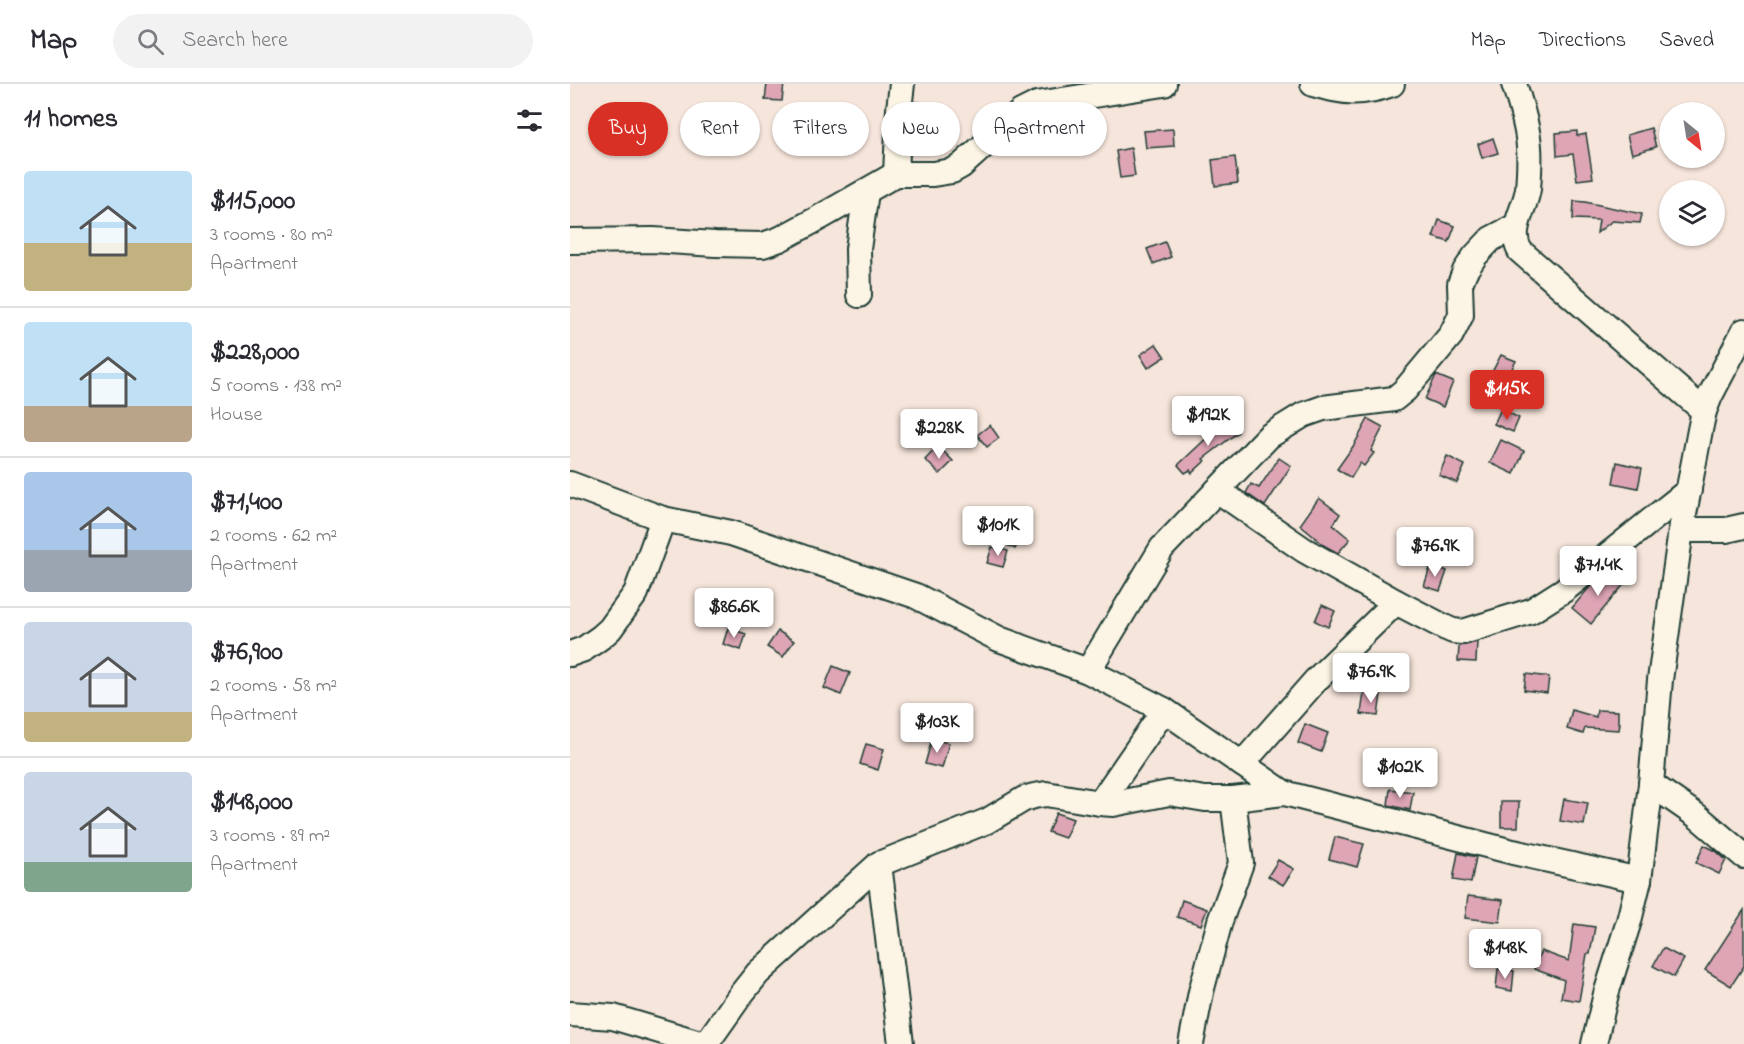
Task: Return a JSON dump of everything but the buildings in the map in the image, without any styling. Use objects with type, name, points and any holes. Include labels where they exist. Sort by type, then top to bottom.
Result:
[{"type":"street","points":[[896,174],[902,84]]},
{"type":"street","points":[[570,241],[653,240],[763,244],[780,239],[896,174],[933,174],[952,171],[961,166],[1021,112],[1037,104],[1164,84]]},
{"type":"street","points":[[1313,84],[1339,91],[1357,92],[1392,84]]},
{"type":"street","points":[[1514,84],[1529,145],[1528,190],[1516,226],[1516,245],[1520,251],[1704,411]]},
{"type":"street","points":[[859,295],[858,249],[866,192]]},
{"type":"street","points":[[1088,671],[1162,548],[1269,436],[1303,415],[1323,408],[1394,399],[1405,390],[1451,335],[1461,315],[1460,284],[1475,256],[1491,239],[1516,226]]},
{"type":"street","points":[[1594,1044],[1639,880],[1651,783],[1660,680],[1681,530],[1704,411],[1744,331]]},
{"type":"street","points":[[570,484],[663,519],[731,533],[916,596],[999,639],[1088,671],[1164,710],[1284,793],[1513,852],[1639,880]]},
{"type":"street","points":[[1217,490],[1304,550],[1396,602],[1453,631],[1463,632],[1531,611],[1564,590],[1689,490]]},
{"type":"street","points":[[570,654],[584,649],[601,638],[636,593],[663,519]]},
{"type":"street","points":[[1681,530],[1726,530],[1744,526]]},
{"type":"street","points":[[1242,764],[1316,680],[1396,602]]},
{"type":"street","points":[[1100,803],[1164,710]]},
{"type":"street","points":[[1651,783],[1697,816],[1744,856]]},
{"type":"street","points":[[570,1014],[613,1017],[704,1044],[758,973],[879,864],[987,821],[1024,799],[1046,794],[1113,804],[1169,793],[1205,799],[1233,799],[1284,793]]},
{"type":"street","points":[[1191,1044],[1201,992],[1220,921],[1241,863],[1233,799]]},
{"type":"street","points":[[879,864],[901,1044]]}]
